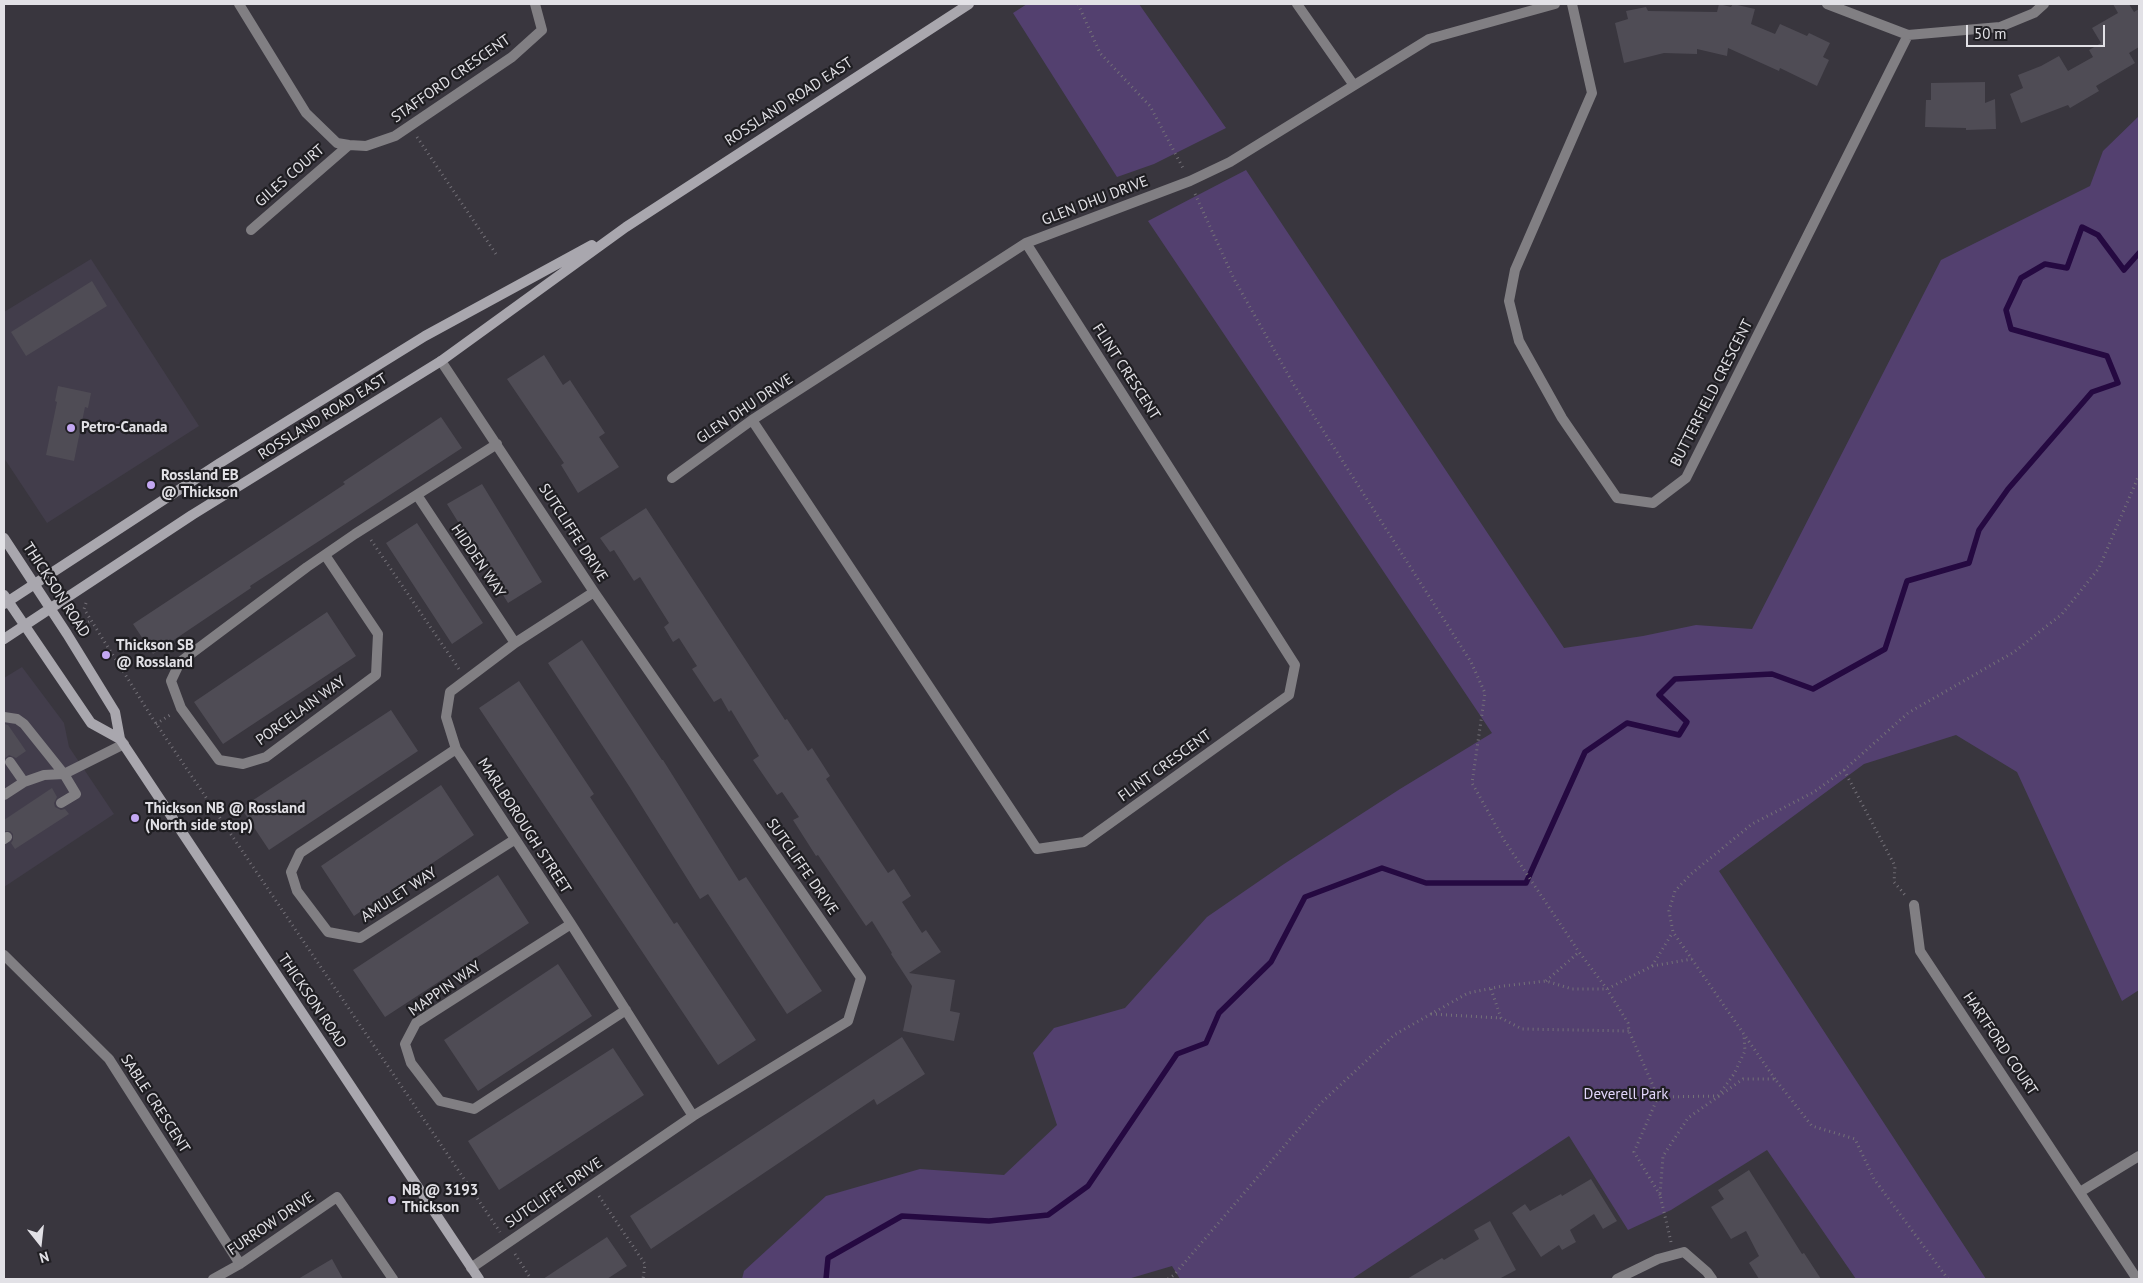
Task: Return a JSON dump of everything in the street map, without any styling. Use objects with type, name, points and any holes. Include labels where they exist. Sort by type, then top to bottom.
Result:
[{"type":"main road","name":"ROSSLAND ROAD EAST","points":[[4,639],[192,515],[441,361],[626,227],[969,4]]},
{"type":"main road","name":"ROSSLAND ROAD EAST","points":[[5,600],[35,584],[220,463],[425,336],[626,227]]},
{"type":"main road","name":"THICKSON ROAD","points":[[4,538],[51,608],[115,712],[122,741],[479,1279]]},
{"type":"main road","name":"THICKSON ROAD","points":[[5,600],[91,723],[122,741]]},
{"type":"street","points":[[239,4],[306,113],[337,142],[349,145]]},
{"type":"street","name":"STAFFORD CRESCENT","points":[[349,145],[366,146],[395,136],[512,57],[542,30],[535,4]]},
{"type":"street","points":[[1297,4],[1353,84]]},
{"type":"street","name":"GLEN DHU DRIVE","points":[[672,478],[752,420],[1026,243],[1190,181],[1230,162],[1353,84],[1430,39],[1555,4]]},
{"type":"street","name":"BUTTERFIELD CRESCENT","points":[[1572,4],[1592,94],[1515,270],[1509,301],[1519,341],[1562,418],[1617,498],[1653,503],[1686,478],[1908,34]]},
{"type":"street","points":[[1827,4],[1908,34],[2000,28],[2034,13],[2044,4]]},
{"type":"street","name":"GILES COURT","points":[[251,230],[349,145]]},
{"type":"street","name":"FLINT CRESCENT","points":[[752,420],[1037,849],[1084,842],[1288,695],[1295,665],[1026,243]]},
{"type":"street","name":"SUTCLIFFE DRIVE","points":[[441,361],[594,592],[861,978],[848,1021],[693,1116],[471,1268]]},
{"type":"street","name":"PORCELAIN WAY","points":[[324,555],[378,634],[376,675],[266,757],[243,764],[219,760],[182,708],[171,680],[180,662],[324,555],[497,444]]},
{"type":"street","name":"HIDDEN WAY","points":[[417,495],[515,643]]},
{"type":"street","name":"MARLBOROUGH STREET","points":[[594,592],[515,643],[450,692],[446,717],[456,749],[514,840],[571,924],[693,1116]]},
{"type":"street","points":[[4,717],[17,719],[24,724],[64,774],[76,794],[61,803]]},
{"type":"street","points":[[5,792],[24,782],[44,775],[64,774],[122,741]]},
{"type":"street","name":"AMULET WAY","points":[[456,749],[300,853],[292,872],[297,891],[328,932],[360,938],[514,840]]},
{"type":"street","points":[[10,762],[24,782]]},
{"type":"street","name":"HARTFORD COURT","points":[[1914,905],[1920,951],[2137,1279]]},
{"type":"street","name":"MAPPIN WAY","points":[[571,924],[416,1023],[405,1044],[411,1063],[440,1101],[474,1109],[626,1010]]},
{"type":"street","name":"SABLE CRESCENT","points":[[4,955],[109,1059],[240,1264]]},
{"type":"street","points":[[2080,1192],[2139,1156]]},
{"type":"street","name":"FURROW DRIVE","points":[[213,1279],[240,1264],[337,1197],[393,1279]]},
{"type":"street","points":[[1617,1279],[1658,1259],[1684,1252],[1707,1272],[1712,1279]]},
{"type":"path","points":[[1078,4],[1100,53],[1150,106],[1190,181],[1234,279],[1294,385],[1470,662],[1486,693],[1472,783],[1504,840],[1579,952],[1607,988],[1628,1023],[1629,1031],[1658,1097],[1634,1152],[1660,1195]]},
{"type":"path","points":[[409,126],[498,257]]},
{"type":"path","points":[[1948,1279],[1874,1178],[1855,1139],[1812,1126],[1775,1079],[1673,932],[1669,911],[1675,891],[1691,874],[1752,824],[1814,792],[1844,770],[1908,713],[2014,652],[2062,614],[2099,568],[2139,476]]},
{"type":"path","points":[[363,529],[466,680]]},
{"type":"path","points":[[84,598],[86,601],[84,609],[153,719],[494,1222]]},
{"type":"path","points":[[79,626],[91,621]]},
{"type":"path","points":[[1844,770],[1895,866],[1894,882],[1914,905]]},
{"type":"path","points":[[1652,966],[1673,932]]},
{"type":"path","points":[[1546,981],[1579,952]]},
{"type":"path","points":[[1168,1279],[1322,1103],[1394,1035],[1468,993],[1546,981],[1572,989],[1607,988],[1652,966],[1692,959]]},
{"type":"path","points":[[1491,989],[1500,1018]]},
{"type":"path","points":[[1430,1014],[1500,1018],[1522,1029],[1629,1031]]},
{"type":"path","points":[[1718,1096],[1734,1074],[1745,1051],[1744,1034]]},
{"type":"path","points":[[1674,1255],[1660,1195],[1663,1156],[1688,1118],[1718,1096],[1743,1079],[1775,1079]]},
{"type":"path","points":[[1658,1097],[1718,1096]]},
{"type":"path","points":[[592,1186],[645,1264],[643,1279]]},
{"type":"path","points":[[524,1267],[531,1279]]},
{"type":"shaded area","points":[[91,259],[199,426],[47,523],[4,458],[4,312]]},
{"type":"shaded area","points":[[22,667],[64,723],[69,747],[114,814],[4,887],[4,678]]},
{"type":"green space","points":[[1027,4],[1139,4],[1226,128],[1154,164],[1117,177],[1013,13]]},
{"type":"green space","name":"Deverell Park","points":[[2139,116],[2139,990],[2122,1001],[2017,772],[1956,735],[1864,764],[1719,871],[1986,1279],[1856,1279],[1767,1150],[1671,1210],[1628,1230],[1569,1136],[1352,1279],[1180,1279],[1172,1266],[1128,1279],[742,1279],[744,1271],[826,1196],[920,1169],[1004,1175],[1057,1125],[1033,1053],[1054,1028],[1125,1008],[1207,917],[1284,864],[1400,789],[1492,733],[1148,221],[1246,170],[1564,648],[1643,636],[1696,625],[1752,629],[1941,260],[2090,186],[2103,151]]},
{"type":"building","points":[[1719,4],[1731,7],[1733,4],[1755,9],[1751,24],[1775,34],[1780,24],[1807,36],[1809,33],[1830,43],[1823,57],[1829,60],[1817,86],[1780,68],[1779,71],[1728,48],[1727,56],[1697,49],[1697,54],[1664,53],[1624,63],[1615,23],[1628,19],[1626,11],[1646,7],[1648,11],[1717,12]]},
{"type":"building","points":[[2113,4],[2129,4],[2134,12],[2139,9],[2139,47],[2129,53],[2135,63],[2096,86],[2099,91],[2070,108],[2068,105],[2021,123],[2010,94],[2023,88],[2018,75],[2041,66],[2059,56],[2068,71],[2093,57],[2089,50],[2101,43],[2092,28],[2118,13]]},
{"type":"building","points":[[1985,82],[1985,103],[1995,99],[1996,129],[1966,130],[1966,128],[1925,127],[1926,100],[1931,100],[1931,83]]},
{"type":"building","points":[[92,281],[107,306],[26,356],[11,332]]},
{"type":"building","points":[[544,355],[563,385],[570,380],[605,433],[599,437],[619,467],[578,493],[561,465],[564,463],[507,379]]},
{"type":"building","points":[[58,386],[91,393],[88,408],[85,407],[74,461],[46,455],[57,402],[55,401]]},
{"type":"building","points":[[441,417],[462,448],[250,586],[251,588],[153,654],[133,624],[345,484],[343,482]]},
{"type":"building","points":[[482,484],[542,582],[508,603],[447,504]]},
{"type":"building","points":[[646,508],[785,720],[787,719],[808,751],[812,748],[830,776],[826,779],[888,873],[894,869],[911,896],[902,902],[922,933],[926,930],[941,952],[909,973],[955,980],[950,1011],[960,1013],[954,1041],[903,1031],[912,986],[892,953],[872,921],[866,926],[818,855],[816,856],[793,820],[799,817],[782,792],[777,795],[753,760],[759,756],[731,710],[729,712],[721,698],[714,702],[692,669],[697,666],[679,638],[673,642],[664,627],[669,623],[640,577],[634,581],[614,550],[610,552],[600,538]]},
{"type":"building","points":[[417,523],[483,623],[452,644],[386,543]]},
{"type":"building","points":[[327,612],[356,656],[223,744],[194,702]]},
{"type":"building","points":[[582,640],[663,760],[739,881],[746,877],[822,991],[787,1014],[708,894],[700,899],[548,663]]},
{"type":"building","points":[[519,681],[594,794],[590,797],[674,924],[677,922],[756,1040],[718,1065],[479,708]]},
{"type":"building","points":[[391,710],[418,751],[269,850],[241,808]]},
{"type":"building","points":[[4,724],[8,725],[26,751],[16,758],[9,755],[4,759]]},
{"type":"building","points":[[441,785],[474,835],[354,916],[321,866]]},
{"type":"building","points":[[52,788],[57,797],[54,803],[55,807],[61,810],[65,809],[69,814],[15,849],[11,843],[13,834],[10,831],[4,831],[4,820]]},
{"type":"building","points":[[498,875],[529,923],[385,1017],[353,970]]},
{"type":"building","points":[[558,964],[592,1016],[478,1091],[444,1040]]},
{"type":"building","points":[[902,1037],[925,1074],[877,1105],[874,1099],[651,1249],[630,1216]]},
{"type":"building","points":[[613,1048],[644,1095],[499,1190],[468,1141]]},
{"type":"building","points":[[1749,1170],[1802,1254],[1804,1253],[1821,1279],[1759,1279],[1749,1263],[1759,1256],[1746,1231],[1731,1239],[1711,1207],[1724,1199],[1718,1190]]},
{"type":"building","points":[[1591,1179],[1617,1221],[1603,1229],[1594,1214],[1570,1230],[1576,1242],[1562,1250],[1559,1245],[1541,1257],[1512,1213],[1525,1204],[1530,1211],[1561,1194],[1562,1196]]},
{"type":"building","points":[[1490,1221],[1516,1270],[1499,1279],[1407,1279],[1479,1239],[1474,1230]]},
{"type":"building","points":[[607,1237],[627,1266],[607,1279],[543,1279]]},
{"type":"building","points":[[332,1259],[343,1279],[298,1279]]},
{"type":"waterway","points":[[826,1279],[828,1258],[902,1216],[989,1221],[1048,1215],[1088,1186],[1177,1054],[1206,1043],[1219,1013],[1271,962],[1305,897],[1382,868],[1426,883],[1526,883],[1585,752],[1627,723],[1679,735],[1687,722],[1659,695],[1675,679],[1772,674],[1813,689],[1885,649],[1907,581],[1969,563],[1979,530],[2008,489],[2092,392],[2118,383],[2107,356],[2011,329],[2006,310],[2021,278],[2045,264],[2067,268],[2082,227],[2098,235],[2124,270],[2139,253]]},
{"type":"place","name":"Petro-Canada","points":[[71,428]]},
{"type":"place","name":"Rossland EB @ Thickson","points":[[151,485]]},
{"type":"place","name":"Thickson SB @ Rossland","points":[[106,655]]},
{"type":"place","name":"Thickson NB @ Rossland (North side stop)","points":[[135,818]]},
{"type":"place","name":"NB @ 3193 Thickson","points":[[392,1200]]}]
